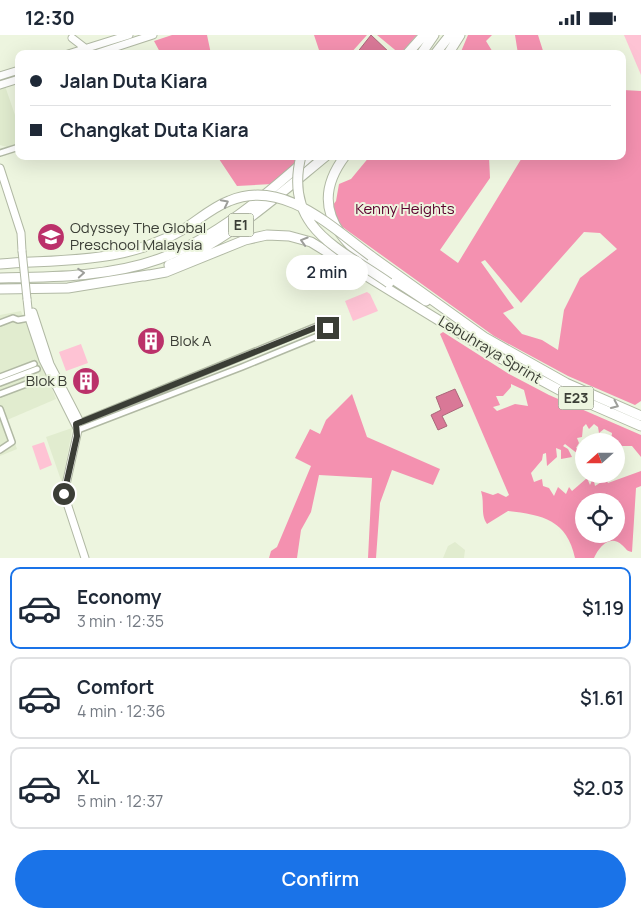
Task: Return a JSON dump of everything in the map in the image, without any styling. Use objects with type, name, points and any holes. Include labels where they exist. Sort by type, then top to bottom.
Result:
[{"type":"highway","points":[[411,50],[424,35]]},
{"type":"highway","points":[[424,50],[434,35]]},
{"type":"highway","points":[[438,50],[450,35]]},
{"type":"highway","points":[[451,50],[460,35]]},
{"type":"highway","points":[[300,160],[296,187],[298,200],[309,222],[331,243],[390,283],[422,309]]},
{"type":"highway","name":"E1","points":[[0,278],[109,270],[158,259],[211,233],[271,190],[305,160]]},
{"type":"highway","name":"E1","points":[[0,289],[68,288],[144,276],[208,247],[248,220],[321,160]]},
{"type":"highway","points":[[342,160],[336,167],[330,181],[328,198],[332,221],[337,232],[355,251],[439,310],[458,320]]},
{"type":"highway","points":[[0,264],[110,257],[150,246],[184,229],[228,201],[255,194],[270,195],[285,198],[303,207],[416,287],[458,320]]},
{"type":"highway","points":[[144,276],[190,264],[245,240],[267,235],[289,236],[311,242],[404,301],[422,309]]},
{"type":"highway","name":"Lebuhraya Sprint","points":[[422,309],[502,359],[563,392],[641,426]]},
{"type":"highway","name":"Lebuhraya Sprint","points":[[458,320],[526,362],[566,383],[641,416]]},
{"type":"main road","points":[[79,50],[129,35]]},
{"type":"main road","points":[[107,50],[153,35]]},
{"type":"main road","points":[[72,38],[85,48]]},
{"type":"main road","points":[[0,76],[15,71]]},
{"type":"main road","points":[[0,85],[15,80]]},
{"type":"main road","points":[[0,168],[21,233],[29,318],[79,428],[64,494],[85,558]]},
{"type":"main road","points":[[27,299],[30,302],[47,361]]},
{"type":"street","points":[[0,153],[15,148]]},
{"type":"street","points":[[0,323],[13,318],[18,320],[29,318]]},
{"type":"street","points":[[322,325],[328,328],[325,333],[242,367],[79,428],[322,325]]},
{"type":"street","points":[[0,377],[36,366],[0,383]]},
{"type":"street","points":[[0,394],[37,380]]},
{"type":"street","points":[[0,409],[12,442],[0,451]]},
{"type":"shaded area","points":[[371,35],[387,50],[359,50]]},
{"type":"shaded area","points":[[624,35],[641,35],[641,75]]},
{"type":"shaded area","points":[[5,86],[15,115],[15,144],[7,147],[0,145],[0,87]]},
{"type":"shaded area","points":[[367,292],[370,294],[378,311],[353,321],[345,301]]},
{"type":"shaded area","points":[[21,311],[56,399],[7,420],[17,449],[0,456],[0,315]]},
{"type":"shaded area","points":[[81,344],[88,363],[66,371],[59,352]]},
{"type":"shaded area","points":[[455,389],[463,406],[442,416],[447,426],[438,430],[431,415],[441,410],[436,397]]},
{"type":"shaded area","points":[[72,428],[71,436],[62,483],[46,437]]},
{"type":"shaded area","points":[[44,442],[52,465],[40,470],[32,446]]},
{"type":"shaded area","points":[[455,542],[465,550],[464,558],[443,558],[448,546]]},
{"type":"green space","points":[[172,35],[207,35],[210,50],[159,50],[154,41]]},
{"type":"green space","points":[[314,35],[367,35],[354,50],[319,50]]},
{"type":"green space","points":[[377,35],[417,35],[404,50],[395,50]]},
{"type":"green space","points":[[468,35],[492,35],[486,41],[492,50],[462,50]]},
{"type":"green space","points":[[515,35],[538,35],[543,50],[517,50]]},
{"type":"green space","name":"Kenny Heights","points":[[626,90],[641,91],[641,401],[635,405],[568,376],[494,336],[337,223],[333,205],[336,201],[339,184],[351,179],[367,160],[489,160],[490,178],[440,250],[458,263],[521,160],[626,160]],"holes":[[[584,232],[600,233],[617,249],[580,278],[564,310],[558,350],[542,340],[522,334],[503,313],[514,308],[481,262],[485,260],[521,303]]]},
{"type":"green space","points":[[220,160],[296,160],[272,184],[237,186]]},
{"type":"green space","points":[[443,332],[509,374],[549,395],[641,435],[641,457],[632,446],[625,446],[625,433],[612,433],[604,429],[599,433],[598,427],[594,424],[589,429],[586,424],[583,427],[582,433],[575,433],[575,452],[565,444],[563,446],[568,449],[572,457],[561,459],[561,450],[556,448],[557,457],[547,466],[546,453],[543,454],[542,460],[531,473],[534,482],[542,479],[543,486],[549,488],[554,496],[558,487],[566,494],[569,487],[572,491],[581,483],[589,483],[590,485],[594,483],[595,486],[600,483],[625,483],[625,477],[641,471],[641,486],[636,488],[632,552],[619,543],[625,543],[625,493],[575,493],[575,543],[605,543],[594,558],[575,558],[571,545],[560,527],[542,518],[508,511],[487,524],[484,516],[481,491],[493,495],[498,493],[506,497],[509,495],[440,334]],"holes":[[[511,384],[524,390],[528,406],[515,404],[497,411],[493,407],[500,405],[496,396],[503,396],[511,387]]]},
{"type":"green space","points":[[352,394],[367,437],[440,469],[433,485],[392,470],[380,503],[376,558],[368,558],[372,478],[319,475],[311,512],[301,530],[297,558],[269,558],[271,551],[277,547],[311,466],[295,458],[310,429],[320,434],[326,420]]},
{"type":"place","name":"Odyssey The Global Preschool Malaysia","points":[[51,237]]},
{"type":"place","name":"Blok A","points":[[151,341]]},
{"type":"place","name":"Blok B","points":[[86,381]]},
{"type":"route","points":[[64,494],[77,436],[76,424],[324,324],[328,328]]}]
